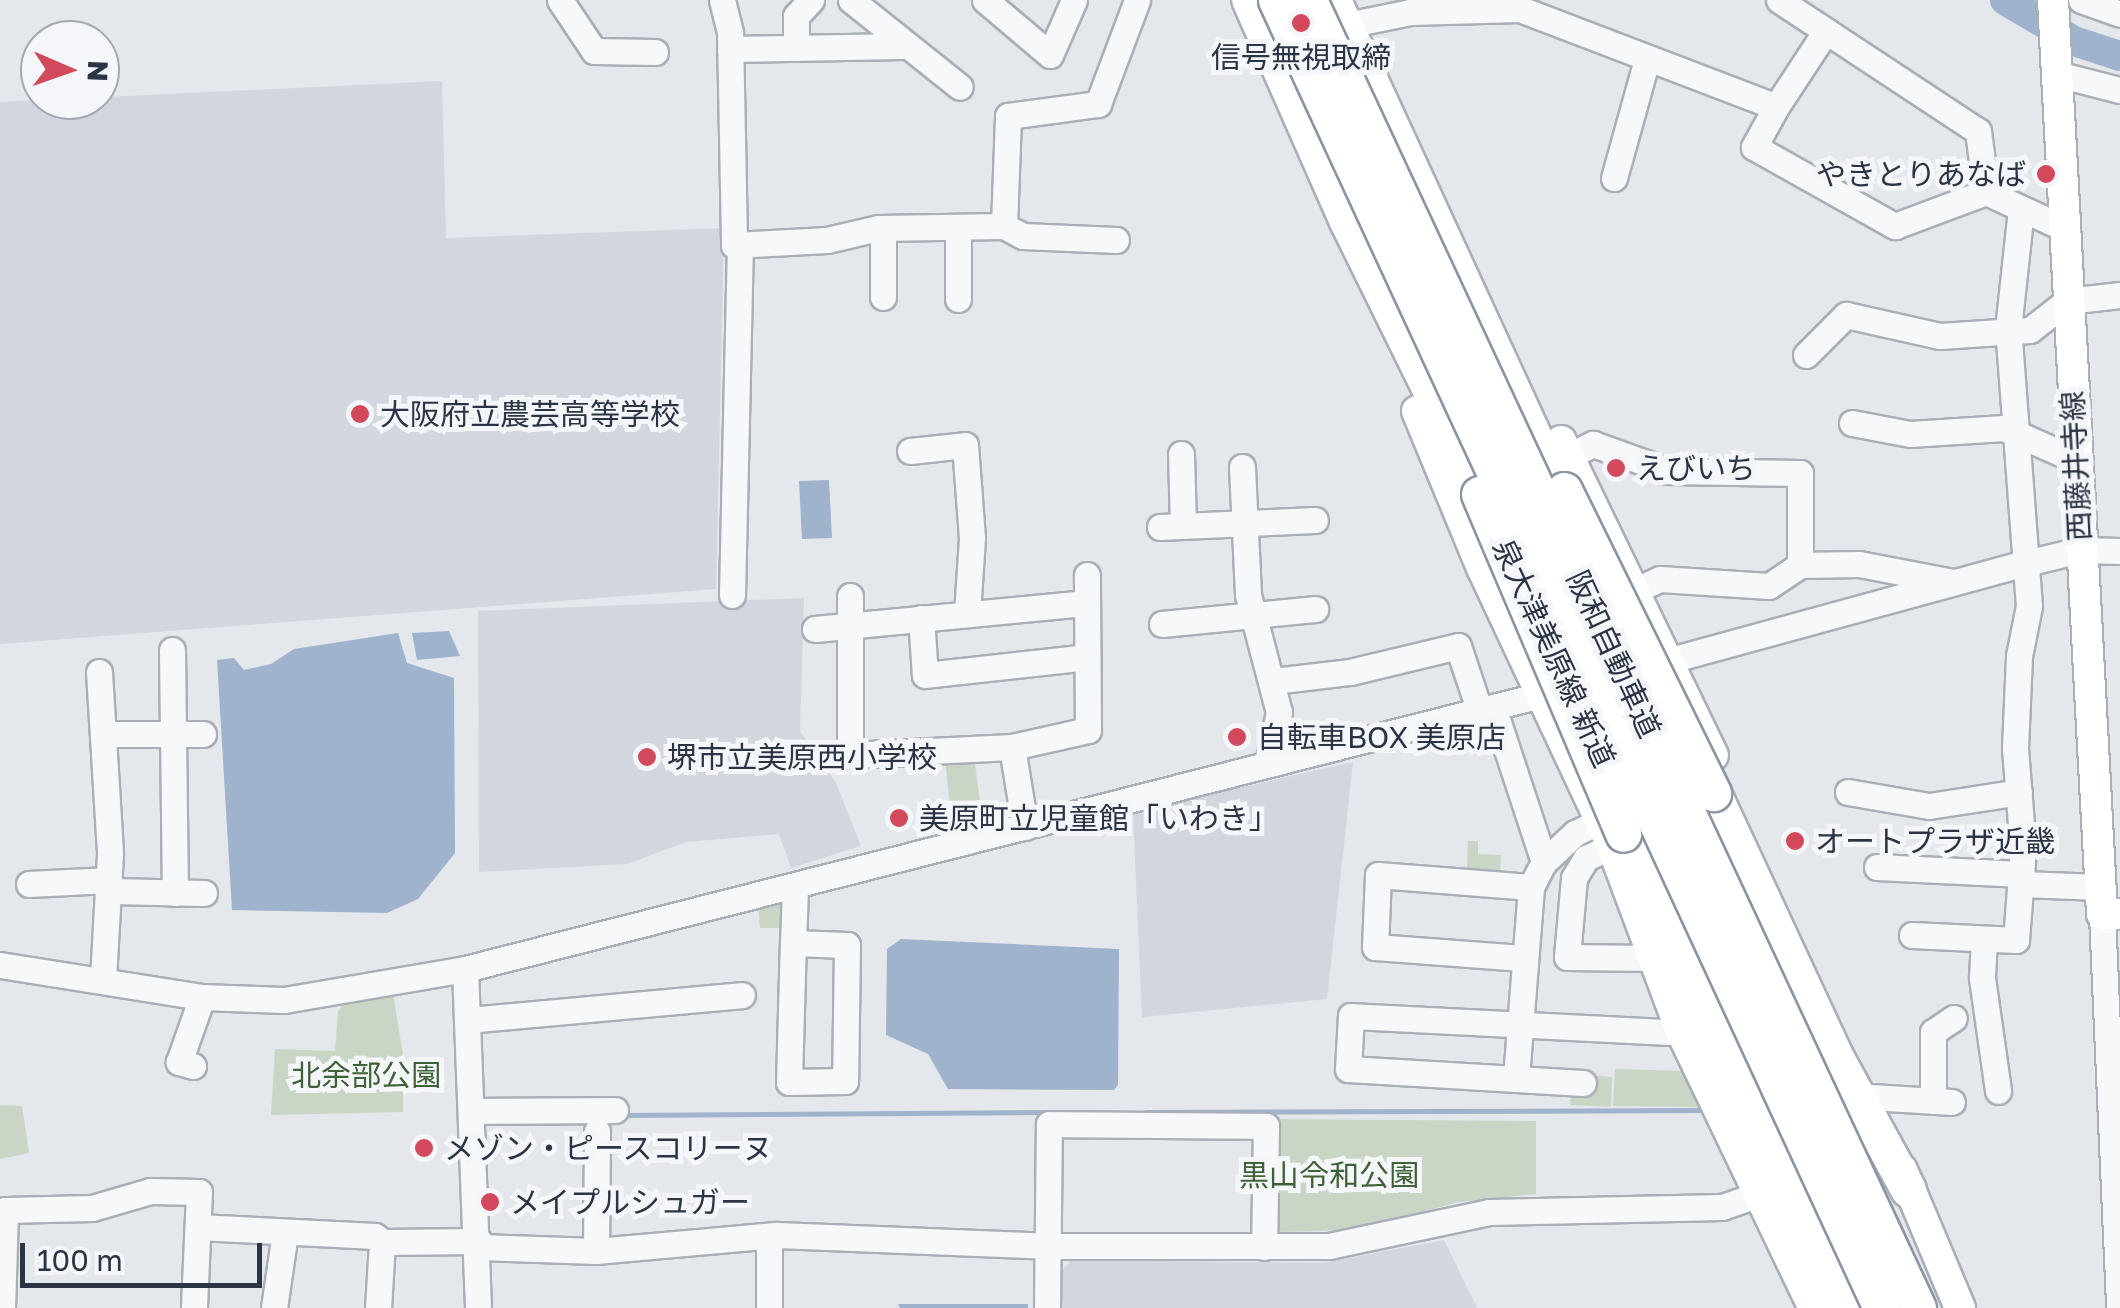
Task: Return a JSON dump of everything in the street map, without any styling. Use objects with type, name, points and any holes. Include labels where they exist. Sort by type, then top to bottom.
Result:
[{"type":"highway","name":"阪和自動車道","points":[[1276,0],[1882,1308]]},
{"type":"highway","name":"阪和自動車道","points":[[1309,0],[1918,1308]]},
{"type":"highway","points":[[1386,159],[1504,366],[1713,793],[1834,1054],[1908,1189]]},
{"type":"highway","points":[[1431,336],[1470,472],[1612,834],[1838,1300]]},
{"type":"main road","name":"泉大津美原線 新道","points":[[1247,0],[1345,222],[1573,687],[1838,1300]]},
{"type":"main road","name":"西藤井寺線","points":[[2053,0],[2080,550],[2108,905]]},
{"type":"main road","points":[[1341,11],[1488,324],[1870,1097],[1960,1308]]},
{"type":"main road","points":[[1345,222],[1353,256],[1482,570],[1540,695],[1612,834],[1652,958],[1682,1033],[1759,1194],[1838,1300]]},
{"type":"main road","points":[[1488,324],[1569,456],[1636,590],[1655,664],[1933,1308]]},
{"type":"street","points":[[722,0],[730,48],[734,244],[827,240],[882,228],[1004,226],[1023,236],[1116,240]]},
{"type":"street","points":[[796,48],[796,16],[811,0]]},
{"type":"street","points":[[852,0],[904,46],[960,87]]},
{"type":"street","points":[[1000,5],[1050,54],[1074,0]]},
{"type":"street","points":[[1004,226],[1008,116],[1098,104],[1137,0]]},
{"type":"street","points":[[1779,0],[1978,131],[1986,192]]},
{"type":"street","points":[[2082,0],[2120,14]]},
{"type":"street","points":[[574,5],[594,51],[655,52]]},
{"type":"street","points":[[1271,53],[1341,11],[1410,6],[1520,9],[1776,107]]},
{"type":"street","points":[[1826,31],[1754,147],[1895,226],[1986,192],[2064,228]]},
{"type":"street","points":[[730,48],[904,46]]},
{"type":"street","points":[[1614,178],[1647,58]]},
{"type":"street","points":[[2056,68],[2120,90]]},
{"type":"street","points":[[1912,935],[2016,940],[2021,879],[2015,748],[2028,606],[2008,329],[2022,210]]},
{"type":"street","points":[[958,227],[958,299]]},
{"type":"street","points":[[882,228],[882,297]]},
{"type":"street","points":[[732,595],[740,244]]},
{"type":"street","points":[[1806,355],[1846,315],[1940,336],[2030,330],[2068,302],[2120,295]]},
{"type":"street","points":[[1852,423],[1910,434],[2014,430],[2076,460]]},
{"type":"street","points":[[1569,456],[1593,444],[1668,471],[1800,473],[1800,566]]},
{"type":"street","points":[[910,451],[965,445],[972,538],[967,614]]},
{"type":"street","points":[[1181,454],[1171,526],[1315,520]]},
{"type":"street","points":[[1242,468],[1242,524],[1252,616],[1279,712],[1268,762]]},
{"type":"street","points":[[0,965],[202,997],[284,1000],[464,969],[795,888],[1268,762],[1573,687],[2026,563],[2080,550],[2120,551]]},
{"type":"street","points":[[1636,590],[1660,579],[1769,586],[1800,566],[1859,564],[1960,584]]},
{"type":"street","points":[[850,596],[839,755],[1012,747],[1088,730],[1086,575]]},
{"type":"street","points":[[815,629],[1087,604]]},
{"type":"street","points":[[1162,624],[1315,608]]},
{"type":"street","points":[[921,618],[925,674],[1087,657]]},
{"type":"street","points":[[1273,681],[1350,672],[1458,646],[1486,708],[1544,862]]},
{"type":"street","points":[[172,650],[175,893]]},
{"type":"street","points":[[99,672],[109,885],[103,981]]},
{"type":"street","points":[[104,734],[203,734]]},
{"type":"street","points":[[1012,747],[1025,827]]},
{"type":"street","points":[[1848,792],[1928,806],[2020,792]]},
{"type":"street","points":[[1516,1078],[1522,958],[1531,887],[1544,862],[1575,833],[1612,834]]},
{"type":"street","points":[[1612,834],[1586,858],[1574,878],[1567,957],[1652,958]]},
{"type":"street","points":[[1877,867],[2021,879],[2108,905],[2119,1308]]},
{"type":"street","points":[[1522,958],[1375,947],[1378,875],[1531,887]]},
{"type":"street","points":[[29,884],[109,885],[204,893]]},
{"type":"street","points":[[793,943],[846,945],[845,1081],[789,1082],[793,943],[795,888]]},
{"type":"street","points":[[1984,938],[1982,978],[1998,1092]]},
{"type":"street","points":[[464,969],[475,1111],[478,1308]]},
{"type":"street","points":[[468,1020],[742,994]]},
{"type":"street","points":[[193,1066],[178,1062],[202,997]]},
{"type":"street","points":[[1583,1083],[1348,1069],[1351,1016],[1682,1033]]},
{"type":"street","points":[[1870,1097],[1942,1102],[1933,1032],[1954,1018]]},
{"type":"street","points":[[475,1111],[615,1110]]},
{"type":"street","points":[[1047,1308],[1048,1124],[1266,1126],[1264,1247]]},
{"type":"street","points":[[596,1250],[597,1131]]},
{"type":"street","points":[[2,1308],[2,1231],[6,1210],[92,1208],[150,1191],[199,1192],[194,1308]]},
{"type":"street","points":[[198,1227],[382,1242],[596,1250],[769,1236],[1047,1246],[1264,1247],[1357,1244],[1504,1210],[1722,1207],[1759,1194]]},
{"type":"street","points":[[274,1308],[285,1233]]},
{"type":"street","points":[[769,1236],[769,1308]]},
{"type":"street","points":[[378,1308],[382,1242]]},
{"type":"shaded area","name":"大阪府立農芸高等学校","points":[[442,81],[446,238],[724,228],[716,589],[0,644],[0,102],[20,101],[20,120],[120,120],[120,96]]},
{"type":"shaded area","name":"堺市立美原西小学校","points":[[804,598],[800,731],[836,783],[861,846],[791,868],[779,834],[686,842],[627,864],[479,872],[478,611]]},
{"type":"shaded area","points":[[1353,762],[1327,999],[1142,1017],[1133,812]]},
{"type":"shaded area","points":[[1444,1240],[1477,1308],[1062,1308],[1062,1271],[1071,1260],[1323,1263]]},
{"type":"green space","points":[[974,757],[981,809],[950,807],[945,759]]},
{"type":"green space","points":[[1468,841],[1478,841],[1478,854],[1501,855],[1500,874],[1467,872]]},
{"type":"green space","points":[[781,899],[786,928],[760,928],[758,905]]},
{"type":"green space","name":"北余部公園","points":[[393,993],[403,1055],[403,1112],[271,1115],[275,1049],[335,1051],[338,1012],[347,998]]},
{"type":"green space","points":[[1615,1069],[1685,1071],[1700,1107],[1613,1106]]},
{"type":"green space","points":[[1583,1075],[1612,1077],[1611,1107],[1570,1105],[1571,1090]]},
{"type":"green space","points":[[0,1105],[22,1106],[29,1153],[0,1159]]},
{"type":"green space","name":"黒山令和公園","points":[[1274,1119],[1536,1121],[1536,1194],[1459,1202],[1352,1230],[1279,1232],[1272,1226]]},
{"type":"water","points":[[829,480],[832,538],[802,539],[799,481]]},
{"type":"water","points":[[449,631],[460,656],[417,660],[412,633]]},
{"type":"water","points":[[398,633],[407,663],[454,678],[455,853],[418,899],[387,913],[232,910],[217,660],[234,658],[244,670],[271,664],[294,649]]},
{"type":"water","points":[[901,939],[1119,949],[1118,1085],[1114,1090],[948,1089],[928,1054],[886,1035],[887,949]]},
{"type":"water","points":[[898,1304],[1028,1304],[1028,1308],[900,1308]]},
{"type":"waterway","points":[[2005,0],[2074,41],[2120,56]]},
{"type":"waterway","points":[[1146,1112],[1705,1110]]},
{"type":"waterway","points":[[622,1115],[1050,1112]]},
{"type":"place","name":"信号無視取締","points":[[1301,23]]},
{"type":"place","name":"やきとりあなば","points":[[2046,174]]},
{"type":"place","name":"大阪府立農芸高等学校","points":[[360,414]]},
{"type":"place","name":"えびいち","points":[[1616,468]]},
{"type":"place","name":"自転車BOX 美原店","points":[[1237,737]]},
{"type":"place","name":"堺市立美原西小学校","points":[[647,757]]},
{"type":"place","name":"美原町立児童館「いわき」","points":[[899,818]]},
{"type":"place","name":"オートプラザ近畿","points":[[1795,841]]},
{"type":"place","name":"メゾン・ピースコリーヌ","points":[[424,1148]]},
{"type":"place","name":"メイプルシュガー","points":[[490,1202]]}]
